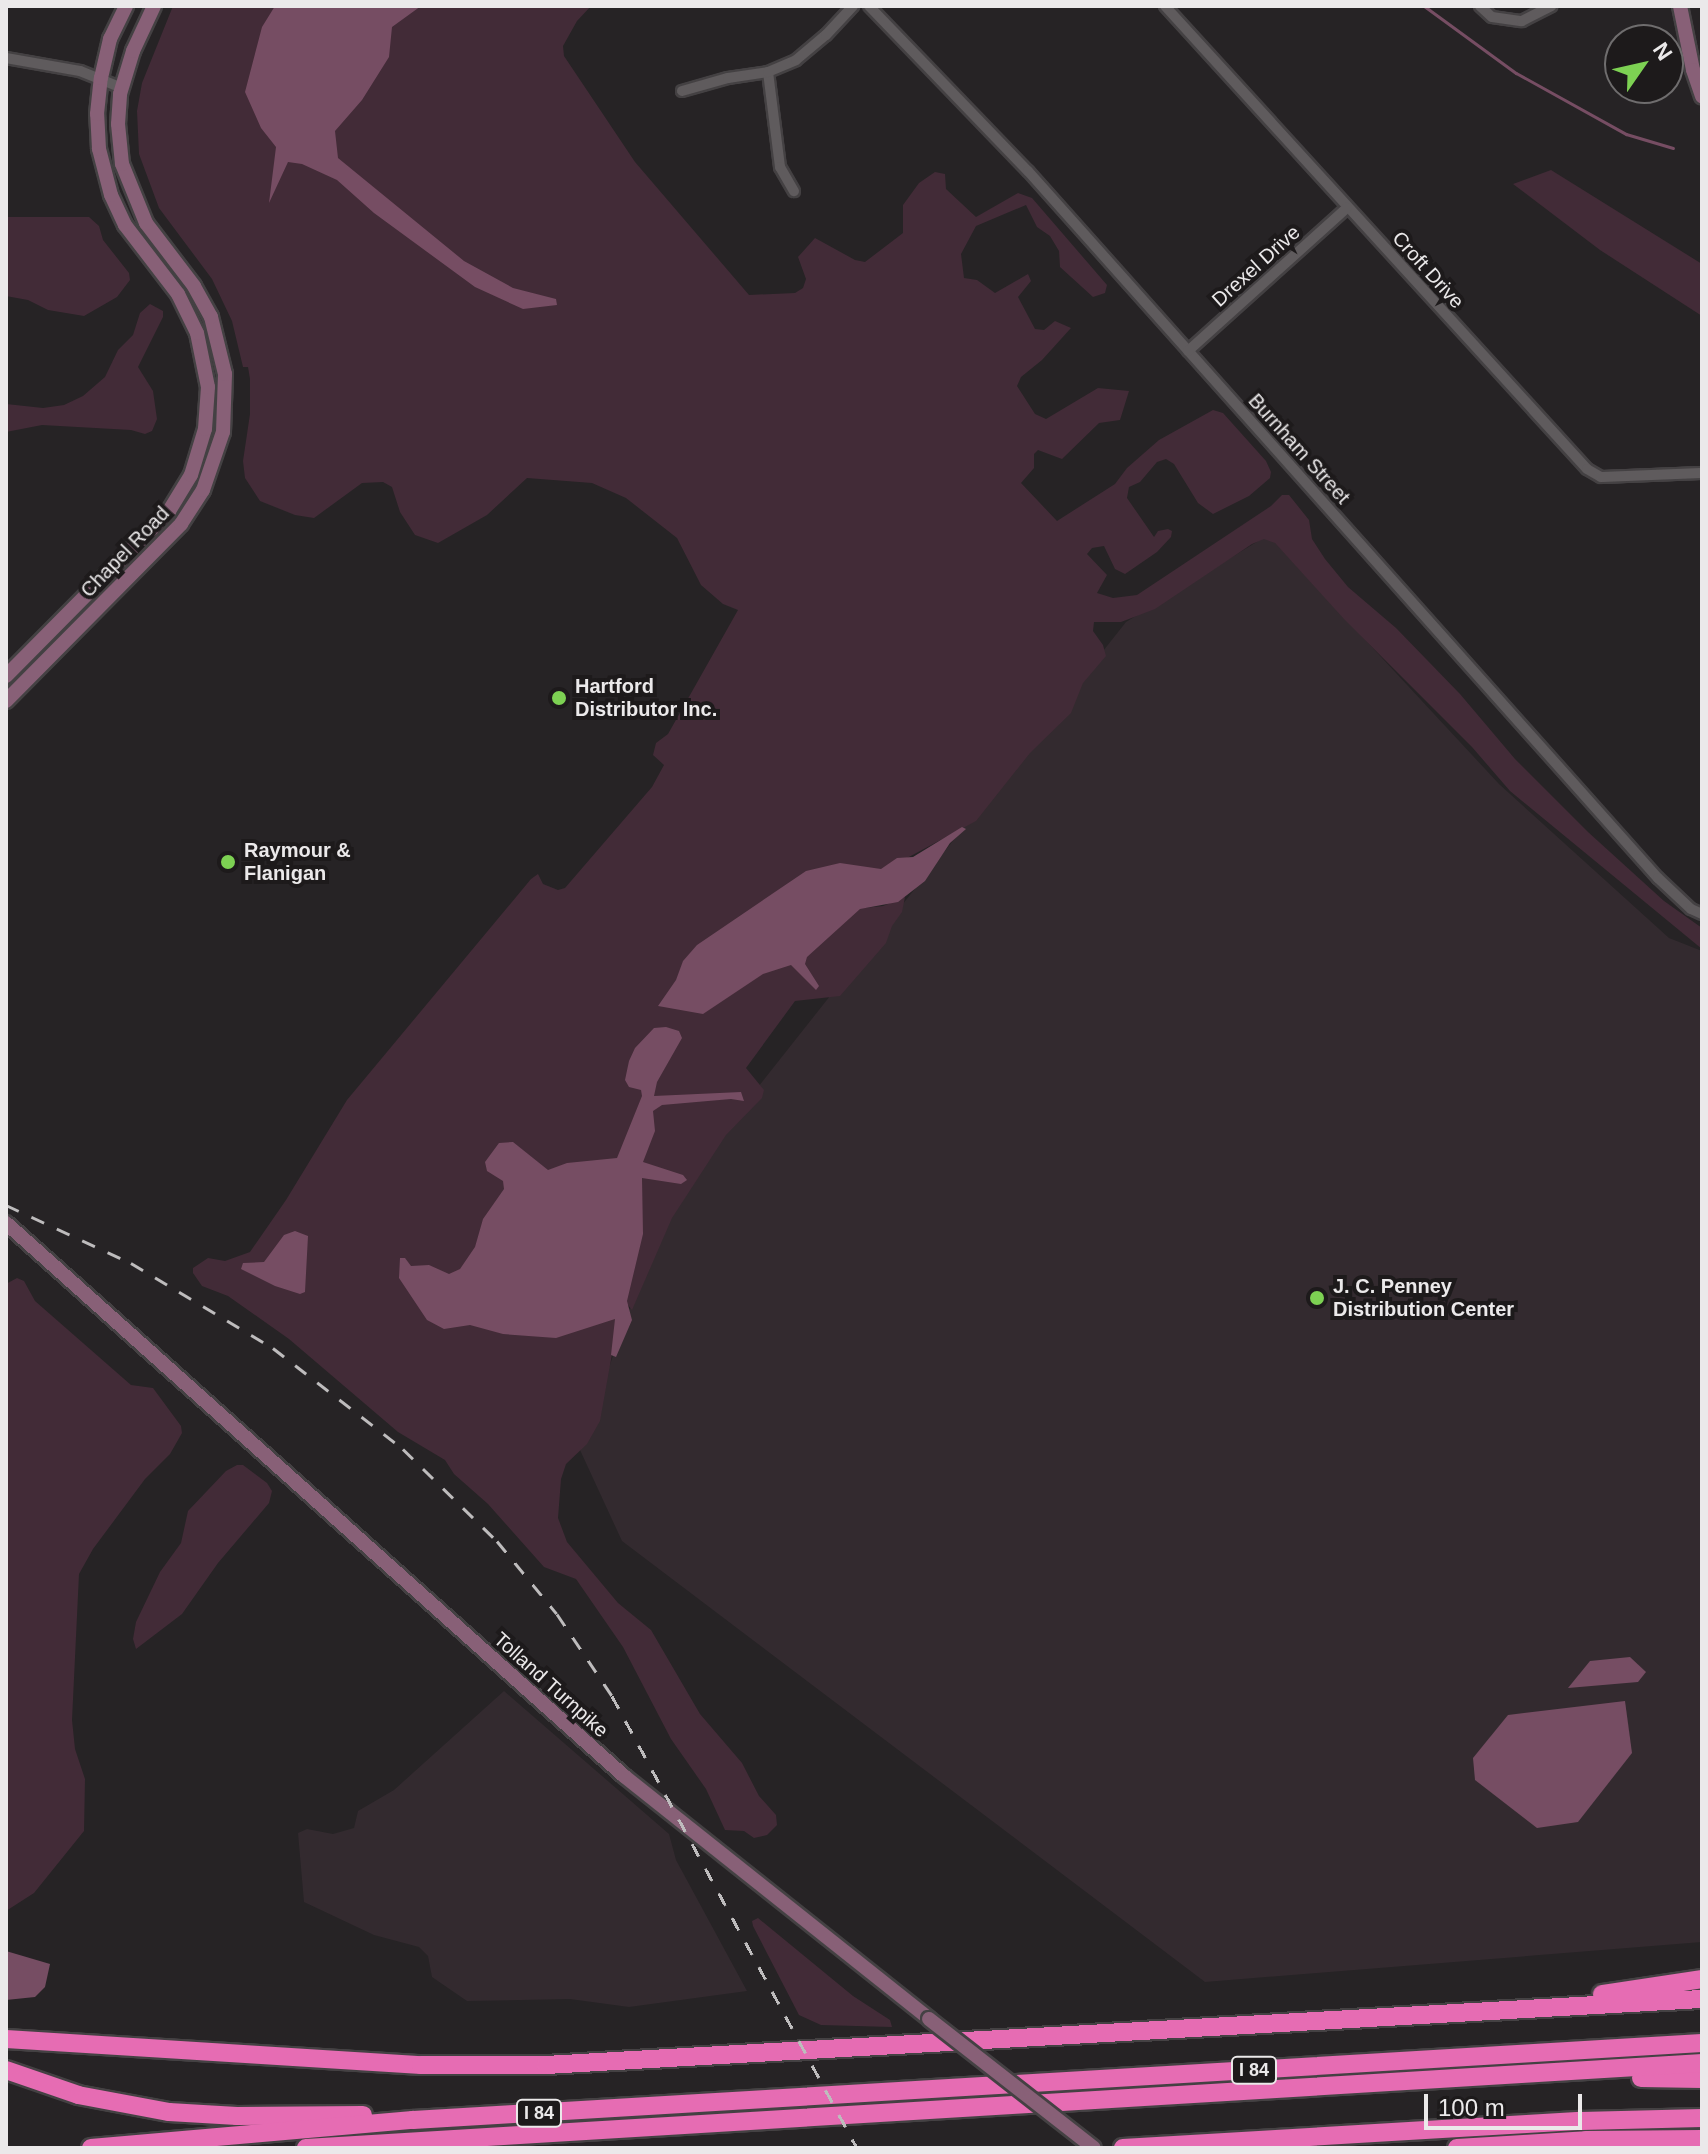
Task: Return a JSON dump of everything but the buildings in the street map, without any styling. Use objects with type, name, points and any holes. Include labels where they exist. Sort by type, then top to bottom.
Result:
[{"type":"highway","points":[[1469,2011],[1702,1979]]},
{"type":"highway","points":[[6,2039],[421,2065],[509,2066],[1702,1999]]},
{"type":"highway","name":"I 84","points":[[91,2148],[389,2122],[1702,2043]]},
{"type":"highway","points":[[306,2148],[1702,2063]]},
{"type":"highway","points":[[6,2070],[50,2087],[112,2103],[187,2114],[259,2116],[347,2113],[389,2122]]},
{"type":"highway","points":[[1509,2075],[1543,2079],[1702,2079]]},
{"type":"highway","points":[[1581,2121],[1608,2114],[1702,2107]]},
{"type":"highway","points":[[1123,2148],[1581,2121],[1702,2118]]},
{"type":"highway","points":[[1457,2148],[1599,2140],[1702,2139]]},
{"type":"street","name":"Chapel Road","points":[[6,676],[156,526],[181,493],[195,465],[207,414],[207,374],[197,333],[183,302],[132,236],[111,195],[97,135],[101,78],[110,39],[126,6]]},
{"type":"street","name":"Chapel Road","points":[[6,701],[168,538],[194,507],[215,460],[225,422],[225,374],[220,346],[205,305],[150,231],[128,185],[119,137],[122,88],[154,6]]},
{"type":"street","points":[[682,91],[728,78],[768,72],[812,48],[853,6]]},
{"type":"street","name":"Burnham Street","points":[[869,6],[1028,171],[1658,878],[1691,909],[1702,914]]},
{"type":"street","name":"Croft Drive","points":[[1165,6],[1587,469],[1601,477],[1702,473]]},
{"type":"street","points":[[1480,6],[1492,17],[1522,21],[1551,6]]},
{"type":"street","points":[[1680,6],[1693,70],[1702,96]]},
{"type":"street","points":[[6,58],[101,78],[122,88]]},
{"type":"street","points":[[768,72],[780,167],[794,191]]},
{"type":"street","name":"Drexel Drive","points":[[1188,351],[1347,208]]},
{"type":"street","points":[[156,526],[168,538]]},
{"type":"street","points":[[60,622],[72,635]]},
{"type":"street","name":"Tolland Turnpike","points":[[6,1223],[632,1784],[1094,2148]]},
{"type":"shaded area","points":[[173,6],[591,6],[577,21],[563,46],[564,56],[635,162],[749,295],[795,293],[803,288],[806,279],[798,257],[815,238],[855,260],[865,262],[903,233],[903,205],[919,183],[935,172],[945,174],[946,189],[976,217],[1018,193],[1032,198],[1107,285],[1105,293],[1093,297],[1060,267],[1059,251],[1050,236],[1037,227],[1026,205],[976,226],[961,254],[964,278],[977,280],[995,293],[1028,274],[1031,281],[1018,297],[1035,329],[1044,330],[1055,321],[1071,328],[1042,360],[1021,377],[1017,386],[1035,414],[1046,419],[1098,388],[1129,391],[1120,420],[1099,423],[1062,459],[1038,450],[1034,454],[1034,468],[1021,483],[1057,521],[1115,484],[1127,468],[1159,440],[1213,410],[1223,413],[1266,461],[1271,472],[1270,478],[1249,496],[1213,514],[1198,503],[1174,464],[1166,459],[1157,462],[1140,482],[1129,487],[1127,498],[1154,537],[1158,531],[1168,529],[1172,531],[1171,537],[1157,552],[1125,574],[1115,569],[1104,546],[1092,548],[1087,554],[1107,575],[1097,593],[1113,598],[1137,595],[1271,506],[1282,495],[1289,495],[1309,520],[1312,539],[1348,587],[1396,628],[1460,694],[1515,759],[1588,832],[1664,901],[1702,928],[1702,949],[1510,791],[1472,747],[1344,619],[1275,543],[1264,539],[1252,544],[1155,609],[1121,622],[1094,622],[1093,631],[1103,645],[1106,656],[1083,683],[1071,713],[1030,753],[976,821],[907,858],[864,908],[883,906],[905,897],[902,912],[892,926],[886,943],[840,996],[795,1001],[746,1068],[764,1090],[762,1098],[726,1135],[672,1218],[632,1310],[628,1305],[615,1337],[600,1421],[587,1444],[566,1464],[561,1479],[558,1518],[567,1542],[618,1603],[651,1630],[700,1714],[742,1763],[759,1796],[776,1815],[777,1825],[767,1835],[754,1838],[744,1831],[725,1830],[706,1789],[671,1739],[623,1647],[576,1579],[544,1567],[488,1504],[454,1474],[445,1460],[398,1432],[289,1339],[228,1296],[202,1286],[193,1273],[193,1268],[208,1258],[225,1261],[250,1252],[347,1100],[531,879],[538,874],[543,884],[558,890],[565,888],[652,787],[664,765],[653,755],[656,743],[668,734],[738,610],[723,604],[701,585],[677,538],[626,498],[592,483],[527,478],[487,515],[438,543],[415,535],[400,512],[392,487],[383,482],[362,483],[314,518],[295,515],[260,501],[245,478],[243,461],[250,414],[250,379],[248,367],[243,367],[232,321],[212,279],[159,208],[139,154],[137,111],[142,83]]},
{"type":"shaded area","points":[[275,6],[421,6],[392,27],[389,57],[362,100],[335,131],[338,158],[464,261],[513,288],[556,299],[557,305],[523,309],[475,287],[374,213],[337,180],[302,164],[288,162],[269,203],[276,147],[261,128],[245,92],[262,27]]},
{"type":"shaded area","points":[[1551,170],[1702,264],[1702,316],[1600,250],[1513,184]]},
{"type":"shaded area","points":[[6,217],[89,217],[99,226],[103,240],[129,273],[130,280],[117,297],[84,316],[48,310],[28,300],[6,296]]},
{"type":"shaded area","points":[[150,304],[163,311],[163,317],[138,367],[153,391],[157,419],[152,431],[145,434],[131,430],[42,425],[6,432],[6,404],[43,408],[64,405],[83,396],[105,377],[118,350],[133,335],[140,313]]},
{"type":"shaded area","points":[[1268,535],[1499,784],[1669,938],[1702,951],[1702,1942],[1205,1982],[622,1541],[580,1450],[667,1202],[1126,622]]},
{"type":"shaded area","points":[[962,827],[966,829],[950,843],[925,881],[898,902],[860,909],[807,957],[805,964],[819,986],[816,990],[791,965],[763,974],[703,1014],[658,1006],[676,980],[683,961],[697,945],[806,871],[840,863],[881,869],[897,858],[913,857]]},
{"type":"shaded area","points":[[666,1027],[679,1031],[682,1038],[657,1082],[654,1096],[741,1092],[744,1101],[731,1099],[662,1105],[653,1111],[655,1131],[643,1162],[683,1175],[687,1180],[681,1184],[642,1178],[643,1234],[627,1301],[632,1320],[616,1357],[611,1355],[615,1319],[556,1338],[503,1334],[470,1325],[444,1329],[427,1320],[399,1278],[400,1258],[405,1258],[411,1266],[429,1265],[449,1274],[460,1269],[475,1247],[483,1219],[504,1189],[503,1181],[487,1171],[485,1162],[499,1143],[513,1142],[548,1170],[567,1163],[617,1158],[642,1096],[641,1090],[629,1087],[625,1080],[629,1061],[635,1048],[654,1028]]},
{"type":"shaded area","points":[[295,1231],[308,1236],[305,1292],[300,1294],[275,1286],[241,1269],[243,1263],[264,1262],[284,1235]]},
{"type":"shaded area","points":[[17,1278],[24,1281],[35,1301],[131,1385],[153,1388],[181,1426],[182,1433],[170,1454],[145,1479],[93,1549],[79,1574],[72,1720],[75,1749],[85,1779],[84,1831],[34,1893],[6,1911],[6,1284]]},
{"type":"shaded area","points":[[243,1465],[267,1483],[272,1491],[269,1503],[218,1563],[182,1614],[136,1649],[133,1639],[136,1622],[160,1572],[181,1543],[188,1511],[226,1471]]},
{"type":"shaded area","points":[[1630,1657],[1646,1672],[1638,1682],[1568,1688],[1590,1661]]},
{"type":"shaded area","points":[[504,1691],[669,1834],[676,1860],[747,1991],[629,2007],[570,1999],[467,2001],[432,1977],[428,1956],[419,1947],[374,1935],[304,1902],[298,1833],[307,1829],[333,1834],[354,1828],[358,1811],[394,1790]]},
{"type":"shaded area","points":[[1625,1701],[1632,1753],[1578,1822],[1537,1828],[1475,1780],[1473,1758],[1508,1715]]},
{"type":"shaded area","points":[[758,1918],[853,1996],[890,2020],[892,2027],[821,2025],[799,2015],[753,1926],[752,1921]]},
{"type":"shaded area","points":[[6,1951],[50,1964],[45,1987],[35,1997],[6,2000]]},
{"type":"waterway","points":[[1424,6],[1516,73],[1626,134],[1673,148]]},
{"type":"railway","points":[[6,1205],[131,1263],[273,1348],[403,1449],[497,1541],[557,1614],[612,1696],[857,2148]]},
{"type":"place","name":"Hartford Distributor Inc.","points":[[559,698]]},
{"type":"place","name":"Raymour & Flanigan","points":[[228,862]]},
{"type":"place","name":"J. C. Penney Distribution Center","points":[[1317,1298]]}]
